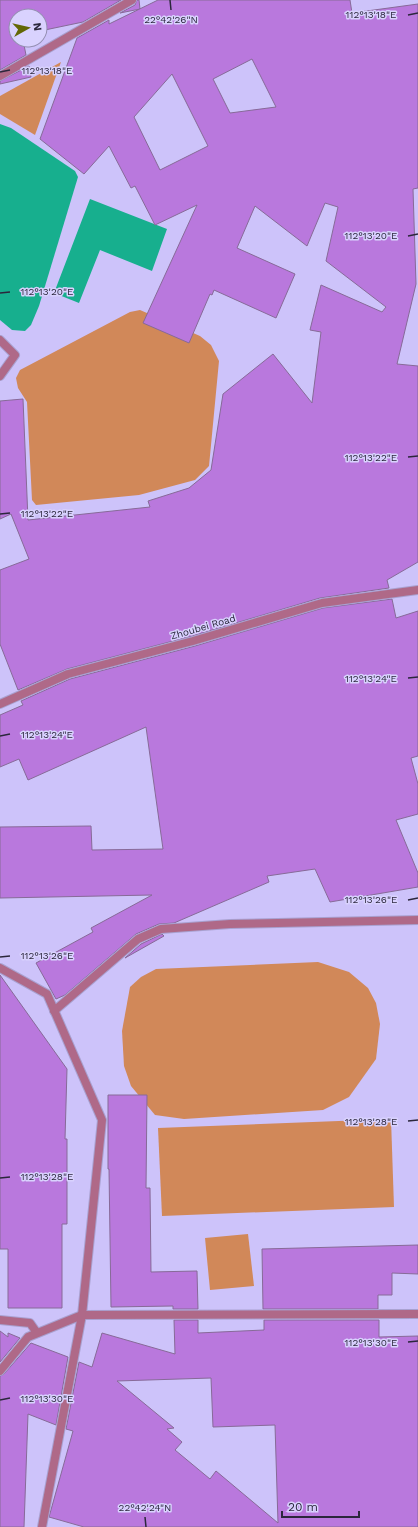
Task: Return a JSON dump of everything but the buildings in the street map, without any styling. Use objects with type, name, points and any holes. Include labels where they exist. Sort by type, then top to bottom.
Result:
[{"type":"street","points":[[0,76],[132,0]]},
{"type":"street","points":[[0,340],[15,355],[0,376]]},
{"type":"street","name":"Zhoubei Road","points":[[0,704],[68,674],[193,641],[322,603],[418,590]]},
{"type":"street","points":[[54,1011],[138,939],[161,929],[230,924],[418,920]]},
{"type":"street","points":[[0,968],[47,994],[102,1120],[82,1315],[42,1527]]},
{"type":"street","points":[[0,1371],[28,1337],[82,1315],[418,1314]]},
{"type":"street","points":[[0,1320],[30,1323],[37,1333]]},
{"type":"shaded area","points":[[61,62],[35,135],[0,114],[0,96]]},
{"type":"shaded area","points":[[0,124],[11,128],[75,171],[78,177],[39,306],[31,325],[25,331],[12,330],[0,320]]},
{"type":"shaded area","points":[[90,199],[167,229],[152,271],[100,250],[79,303],[54,293]]},
{"type":"shaded area","points":[[140,310],[200,336],[211,345],[219,361],[209,466],[195,480],[139,495],[36,505],[32,500],[27,402],[18,388],[16,378],[20,370],[130,312]]},
{"type":"shaded area","points":[[318,962],[349,972],[368,988],[376,1003],[380,1024],[376,1059],[349,1097],[323,1110],[184,1119],[155,1115],[131,1086],[124,1066],[122,1031],[130,987],[141,977],[156,969]]},
{"type":"shaded area","points":[[391,1119],[394,1207],[162,1216],[158,1128]]},
{"type":"shaded area","points":[[248,1234],[254,1286],[210,1290],[205,1238]]}]
